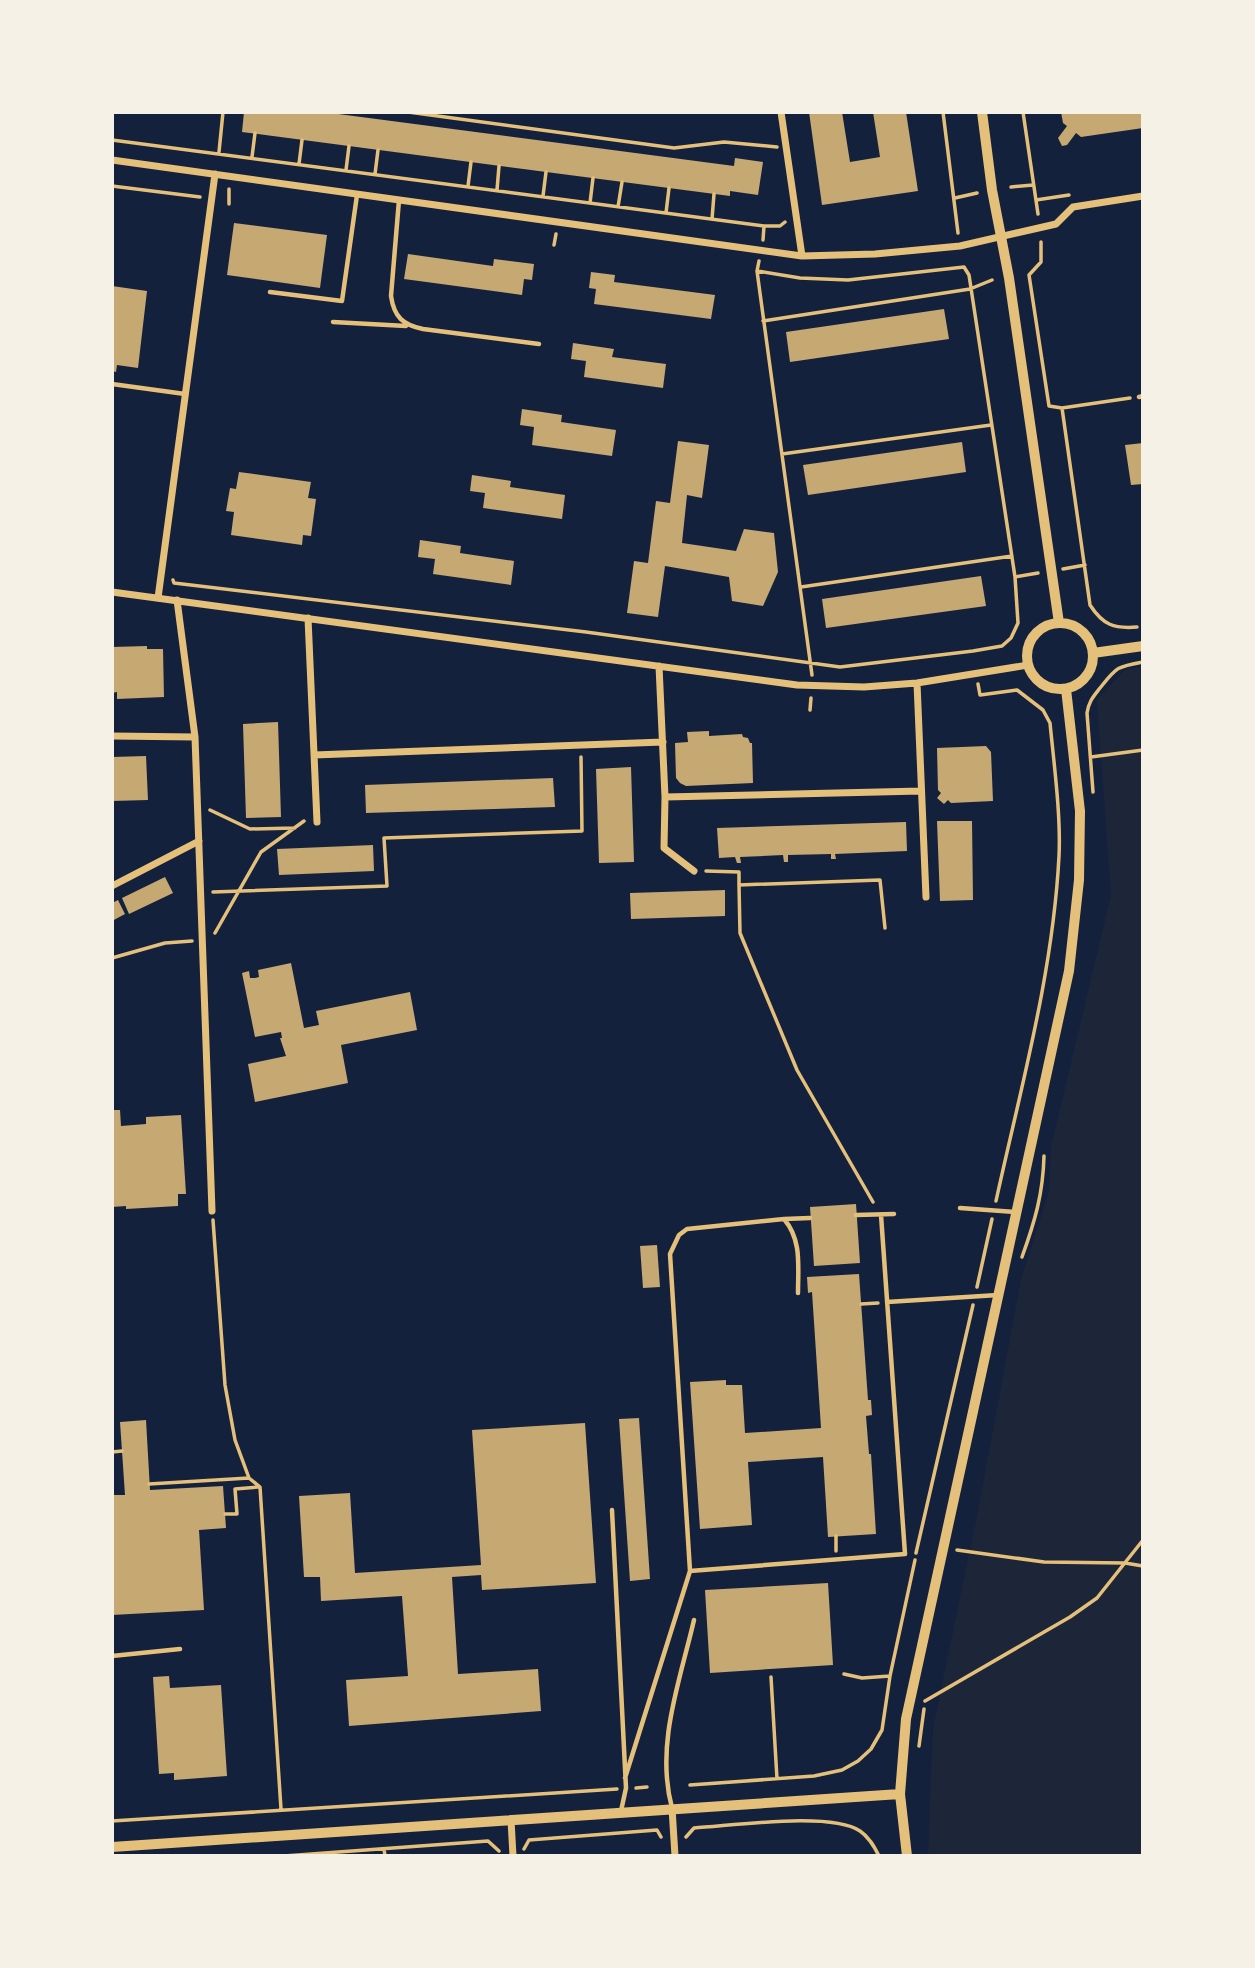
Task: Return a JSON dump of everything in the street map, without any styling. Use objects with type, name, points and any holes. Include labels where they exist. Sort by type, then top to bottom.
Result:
[{"type":"street","points":[[781,112],[802,256]]},
{"type":"street","points":[[982,112],[1059,623]]},
{"type":"street","points":[[112,160],[802,256],[875,254],[960,246],[1056,224],[1073,207],[1143,196]]},
{"type":"street","points":[[158,598],[215,174]]},
{"type":"street","points":[[112,592],[797,685],[864,687],[916,683],[1028,664]]},
{"type":"street","points":[[177,600],[195,737],[212,1211]]},
{"type":"street","points":[[308,618],[316,817]]},
{"type":"street","points":[[1059,623],[1078,628],[1091,643],[1093,653],[1093,663],[1084,680],[1066,689],[1046,687],[1038,681],[1028,664],[1027,655],[1033,636],[1040,629],[1059,623]]},
{"type":"street","points":[[1093,653],[1143,646]]},
{"type":"street","points":[[659,666],[665,797],[664,848],[694,871]]},
{"type":"street","points":[[916,683],[926,897]]},
{"type":"street","points":[[907,1856],[900,1794],[906,1720],[1069,971],[1079,880],[1080,811],[1066,689]]},
{"type":"street","points":[[112,736],[195,737]]},
{"type":"street","points":[[314,755],[663,742]]},
{"type":"street","points":[[665,797],[921,791]]},
{"type":"street","points":[[112,886],[200,841]]},
{"type":"street","points":[[112,1847],[900,1794]]},
{"type":"street","points":[[672,1808],[675,1856]]},
{"type":"street","points":[[511,1820],[513,1856]]},
{"type":"lane","points":[[270,292],[342,300],[357,194]]},
{"type":"lane","points":[[399,200],[391,296],[393,308],[407,326]]},
{"type":"lane","points":[[333,321],[407,326],[538,344]]},
{"type":"lane","points":[[112,384],[186,394]]},
{"type":"lane","points":[[960,1208],[1017,1212]]},
{"type":"lane","points":[[856,1215],[894,1214]]},
{"type":"lane","points":[[690,1571],[905,1554],[881,1215]]},
{"type":"lane","points":[[625,1778],[690,1571],[670,1254],[679,1235],[687,1229],[810,1218]]},
{"type":"lane","points":[[784,1219],[794,1231],[798,1257],[798,1293]]},
{"type":"lane","points":[[887,1302],[999,1295]]},
{"type":"lane","points":[[612,1510],[625,1778],[621,1812]]},
{"type":"lane","points":[[672,1808],[667,1787],[666,1734],[694,1620]]},
{"type":"lane","points":[[112,1656],[180,1649]]},
{"type":"path","points":[[112,140],[218,153],[223,112]]},
{"type":"path","points":[[408,112],[674,148],[724,142],[778,147]]},
{"type":"path","points":[[943,112],[958,233]]},
{"type":"path","points":[[1023,112],[1038,214]]},
{"type":"path","points":[[252,157],[255,133]]},
{"type":"path","points":[[299,164],[302,139]]},
{"type":"path","points":[[346,170],[349,146]]},
{"type":"path","points":[[375,174],[378,150]]},
{"type":"path","points":[[233,155],[233,163]]},
{"type":"path","points":[[468,186],[471,162]]},
{"type":"path","points":[[497,190],[499,166]]},
{"type":"path","points":[[543,196],[546,172]]},
{"type":"path","points":[[590,203],[593,178]]},
{"type":"path","points":[[618,206],[622,182]]},
{"type":"path","points":[[1011,187],[1033,185]]},
{"type":"path","points":[[112,186],[202,197]]},
{"type":"path","points":[[229,188],[229,204]]},
{"type":"path","points":[[666,213],[669,188]]},
{"type":"path","points":[[955,198],[977,193]]},
{"type":"path","points":[[712,219],[714,194]]},
{"type":"path","points":[[559,208],[560,199]]},
{"type":"path","points":[[554,245],[556,226]]},
{"type":"path","points":[[1041,242],[1041,262],[1029,275],[1049,406],[1062,408],[1141,396]]},
{"type":"path","points":[[162,572],[170,573],[174,583],[586,632],[840,667],[1002,646],[1011,638],[1018,623],[1015,577],[969,275],[964,267]]},
{"type":"path","points":[[757,271],[812,676]]},
{"type":"path","points":[[763,321],[970,289],[992,280]]},
{"type":"path","points":[[1062,408],[1090,605],[1099,619],[1119,628],[1137,627]]},
{"type":"path","points":[[782,454],[991,425]]},
{"type":"path","points":[[800,587],[1012,556]]},
{"type":"path","points":[[690,1785],[814,1776],[842,1770],[871,1749],[882,1730],[890,1676],[1035,1024],[1047,961],[1059,854],[1050,723],[1044,710],[1017,690],[980,695],[973,651]]},
{"type":"path","points":[[810,710],[811,698]]},
{"type":"path","points":[[201,893],[387,886],[384,838],[582,831],[581,744]]},
{"type":"path","points":[[1091,757],[1143,750]]},
{"type":"path","points":[[198,805],[250,830],[295,828]]},
{"type":"path","points":[[203,953],[261,852],[316,817]]},
{"type":"path","points":[[694,871],[739,872],[740,933],[797,1070],[873,1202]]},
{"type":"path","points":[[740,886],[880,880],[885,928]]},
{"type":"path","points":[[112,958],[165,943],[203,940]]},
{"type":"path","points":[[212,1211],[225,1385],[235,1440],[248,1478],[260,1487],[281,1810]]},
{"type":"path","points":[[861,1304],[887,1302]]},
{"type":"path","points":[[112,1452],[122,1451]]},
{"type":"path","points":[[149,1484],[248,1478]]},
{"type":"path","points":[[225,1514],[237,1514],[235,1489],[260,1487]]},
{"type":"path","points":[[925,1701],[1070,1617],[1097,1598],[1143,1540]]},
{"type":"path","points":[[955,1549],[1044,1562],[1125,1563],[1143,1566]]},
{"type":"path","points":[[844,1674],[862,1678],[890,1676]]},
{"type":"path","points":[[771,1677],[777,1779]]},
{"type":"path","points":[[112,1821],[647,1787]]},
{"type":"path","points":[[685,1839],[694,1828],[807,1821],[834,1822],[858,1829],[874,1844],[879,1856]]},
{"type":"path","points":[[523,1851],[529,1840],[657,1830],[663,1839]]},
{"type":"path","points":[[284,1856],[488,1841],[499,1851]]},
{"type":"path","points":[[384,1849],[385,1856]]},
{"type":"shaded area","points":[[1143,667],[1143,1856],[928,1856],[933,1728],[978,1511],[1021,1280],[1049,1191],[1051,1147],[1111,895],[1097,700],[1126,669]]},
{"type":"building","points":[[244,112],[323,112],[734,166],[735,158],[763,162],[758,195],[730,191],[730,196],[242,132]]},
{"type":"building","points":[[809,112],[842,112],[850,162],[880,157],[873,112],[906,112],[918,191],[822,205]]},
{"type":"building","points":[[1061,112],[1142,112],[1143,128],[1081,137],[1076,133],[1067,145],[1062,146],[1058,138],[1067,126],[1063,123]]},
{"type":"building","points":[[234,223],[327,235],[320,288],[227,275]]},
{"type":"building","points":[[408,254],[493,266],[494,259],[534,264],[532,280],[524,279],[522,295],[404,279]]},
{"type":"building","points":[[591,272],[615,275],[614,282],[715,295],[711,319],[594,304],[596,289],[589,288]]},
{"type":"building","points":[[112,286],[147,291],[138,368],[117,365],[116,372],[112,371]]},
{"type":"building","points":[[944,309],[949,339],[790,362],[786,332]]},
{"type":"building","points":[[573,343],[614,349],[612,357],[666,364],[663,388],[584,377],[586,361],[571,359]]},
{"type":"building","points":[[522,409],[562,415],[561,422],[616,430],[612,456],[532,445],[534,427],[520,425]]},
{"type":"building","points":[[678,441],[709,445],[702,498],[687,495],[682,543],[736,551],[744,529],[774,533],[778,572],[763,606],[732,601],[729,577],[665,566],[658,617],[627,613],[634,561],[648,563],[656,501],[670,503]]},
{"type":"building","points":[[962,442],[966,472],[808,495],[803,465]]},
{"type":"building","points":[[1143,443],[1143,484],[1131,485],[1125,445]]},
{"type":"building","points":[[239,472],[311,482],[308,498],[316,499],[311,536],[303,535],[302,545],[231,535],[234,512],[226,511],[230,488],[236,489]]},
{"type":"building","points":[[472,475],[511,481],[510,487],[565,495],[562,519],[483,508],[485,493],[470,491]]},
{"type":"building","points":[[420,540],[461,546],[460,553],[514,561],[511,585],[433,574],[435,559],[418,557]]},
{"type":"building","points":[[981,576],[986,606],[826,628],[822,599]]},
{"type":"building","points":[[147,646],[147,649],[163,649],[164,697],[117,699],[117,692],[112,693],[112,647]]},
{"type":"building","points":[[278,722],[281,817],[246,818],[243,724]]},
{"type":"building","points":[[709,731],[709,736],[742,734],[748,738],[752,743],[753,783],[686,786],[680,783],[676,778],[675,743],[688,742],[687,732]]},
{"type":"building","points":[[986,746],[991,752],[993,801],[951,803],[948,800],[944,804],[937,798],[941,793],[938,790],[937,748]]},
{"type":"building","points":[[146,756],[148,800],[112,801],[112,757]]},
{"type":"building","points":[[631,767],[634,862],[599,863],[596,769]]},
{"type":"building","points":[[553,778],[555,807],[366,813],[365,785]]},
{"type":"building","points":[[937,821],[972,821],[973,900],[940,901]]},
{"type":"building","points":[[906,822],[907,851],[835,854],[836,859],[831,859],[831,854],[788,855],[788,862],[784,862],[783,855],[740,857],[741,863],[737,863],[735,857],[719,858],[717,828]]},
{"type":"building","points":[[373,845],[374,871],[279,875],[277,849]]},
{"type":"building","points":[[165,877],[173,893],[129,914],[122,898]]},
{"type":"building","points":[[725,890],[725,916],[631,919],[630,893]]},
{"type":"building","points":[[118,900],[125,914],[112,921],[112,903]]},
{"type":"building","points":[[291,963],[304,1028],[319,1025],[316,1011],[410,992],[417,1030],[341,1045],[348,1083],[255,1102],[248,1064],[286,1056],[280,1038],[281,1032],[255,1037],[242,973],[249,971],[250,978],[255,978],[259,977],[258,970]]},
{"type":"building","points":[[112,1110],[120,1110],[121,1126],[146,1124],[146,1117],[181,1115],[186,1194],[178,1194],[178,1206],[126,1209],[126,1206],[112,1207]]},
{"type":"building","points":[[856,1204],[860,1263],[814,1266],[810,1207]]},
{"type":"building","points":[[657,1245],[660,1287],[643,1288],[640,1246]]},
{"type":"building","points":[[859,1274],[868,1400],[871,1400],[872,1415],[866,1416],[876,1534],[828,1537],[823,1457],[748,1462],[752,1525],[700,1529],[690,1382],[726,1380],[726,1385],[742,1385],[745,1433],[821,1428],[812,1292],[808,1293],[807,1277]]},
{"type":"building","points":[[639,1418],[650,1579],[630,1581],[619,1419]]},
{"type":"building","points":[[146,1420],[150,1490],[223,1486],[226,1528],[199,1530],[204,1610],[112,1615],[112,1495],[125,1495],[120,1422]]},
{"type":"building","points":[[585,1423],[596,1583],[482,1590],[481,1575],[452,1577],[458,1674],[538,1669],[541,1711],[349,1726],[346,1680],[408,1676],[402,1596],[321,1601],[320,1577],[304,1577],[299,1496],[350,1493],[355,1573],[481,1565],[472,1430]]},
{"type":"building","points":[[828,1583],[833,1665],[710,1673],[705,1590]]},
{"type":"building","points":[[169,1676],[170,1688],[221,1685],[227,1776],[174,1780],[174,1773],[159,1774],[153,1677]]}]
